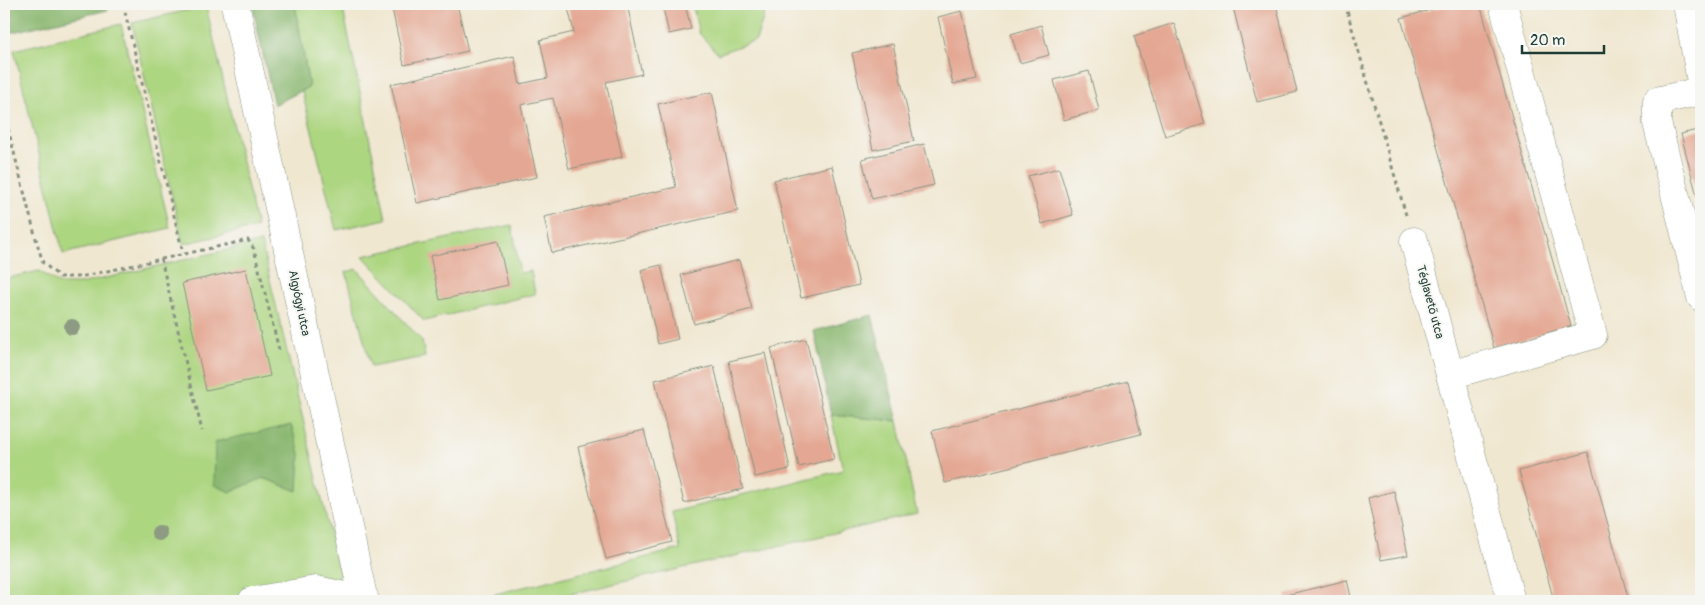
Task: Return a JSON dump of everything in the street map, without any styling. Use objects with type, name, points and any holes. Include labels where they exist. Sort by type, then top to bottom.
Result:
[{"type":"street","name":"Algyógyi utca","points":[[235,4],[364,599]]},
{"type":"street","points":[[1450,375],[1593,335],[1503,4]]},
{"type":"street","points":[[1687,4],[1701,80]]},
{"type":"street","points":[[1701,91],[1657,102],[1657,123],[1701,297]]},
{"type":"street","name":"Téglavető utca","points":[[1414,241],[1511,601]]},
{"type":"street","points":[[252,601],[316,590],[350,598],[364,599]]},
{"type":"path","points":[[123,4],[183,253]]},
{"type":"path","points":[[1346,4],[1414,241]]},
{"type":"path","points":[[4,113],[43,263],[60,276],[80,276],[248,240],[254,249],[279,351]]},
{"type":"path","points":[[161,258],[202,431]]},
{"type":"green space","points":[[4,4],[109,4],[108,10],[4,34]]},
{"type":"green space","points":[[252,4],[295,4],[309,87],[274,105]]},
{"type":"green space","points":[[295,4],[342,4],[386,219],[336,230],[302,91],[309,87]]},
{"type":"green space","points":[[692,4],[767,5],[756,40],[718,54],[699,33]]},
{"type":"green space","points":[[206,6],[257,227],[183,244],[132,23]]},
{"type":"green space","points":[[121,24],[170,228],[63,254],[14,50]]},
{"type":"green space","points":[[512,225],[520,273],[531,271],[535,294],[424,321],[363,256]]},
{"type":"green space","points":[[261,242],[346,601],[4,601],[4,279],[39,271],[60,284],[80,284]]},
{"type":"green space","points":[[357,269],[422,341],[425,357],[371,367],[346,272]]},
{"type":"green space","points":[[872,315],[898,421],[831,415],[814,331]]},
{"type":"green space","points":[[831,415],[898,421],[917,514],[540,601],[466,601],[680,549],[672,512],[843,470]]},
{"type":"green space","points":[[291,425],[300,453],[298,491],[263,478],[230,492],[214,485],[215,442]]},
{"type":"building","points":[[391,4],[457,4],[468,51],[404,65]]},
{"type":"building","points":[[567,4],[627,4],[642,74],[606,82],[622,157],[569,169],[553,98],[521,105],[537,177],[417,203],[391,84],[514,56],[520,84],[548,78],[540,40],[574,32]]},
{"type":"building","points":[[662,4],[685,4],[691,29],[669,34]]},
{"type":"building","points":[[1246,4],[1276,4],[1297,92],[1257,102],[1233,7]]},
{"type":"building","points":[[1452,4],[1480,4],[1571,326],[1494,348],[1401,18]]},
{"type":"building","points":[[962,11],[977,79],[953,84],[938,17]]},
{"type":"building","points":[[1174,23],[1205,124],[1165,136],[1134,36]]},
{"type":"building","points":[[1041,25],[1049,55],[1020,63],[1011,34]]},
{"type":"building","points":[[893,44],[914,141],[873,150],[852,53]]},
{"type":"building","points":[[1089,71],[1099,110],[1064,120],[1054,80]]},
{"type":"building","points":[[712,92],[738,211],[552,253],[544,217],[676,187],[658,104]]},
{"type":"building","points":[[1701,129],[1701,212],[1681,134]]},
{"type":"building","points":[[924,144],[934,185],[872,199],[862,159]]},
{"type":"building","points":[[832,166],[859,285],[801,298],[774,180]]},
{"type":"building","points":[[1059,168],[1073,215],[1042,224],[1028,176]]},
{"type":"building","points":[[498,241],[508,285],[440,300],[430,256]]},
{"type":"building","points":[[739,260],[752,309],[694,324],[681,275]]},
{"type":"building","points":[[661,265],[678,339],[658,344],[641,270]]},
{"type":"building","points":[[246,269],[270,376],[206,390],[182,283]]},
{"type":"building","points":[[806,339],[834,459],[799,467],[771,348]]},
{"type":"building","points":[[765,353],[790,469],[755,477],[729,361]]},
{"type":"building","points":[[714,366],[743,489],[684,503],[655,380]]},
{"type":"building","points":[[1128,381],[1141,434],[945,483],[932,431]]},
{"type":"building","points":[[644,430],[672,542],[606,559],[578,447]]},
{"type":"building","points":[[1588,452],[1629,601],[1554,601],[1519,471]]},
{"type":"building","points":[[1394,491],[1408,555],[1381,560],[1368,498]]},
{"type":"building","points":[[1347,580],[1352,601],[1288,601],[1286,595]]}]
